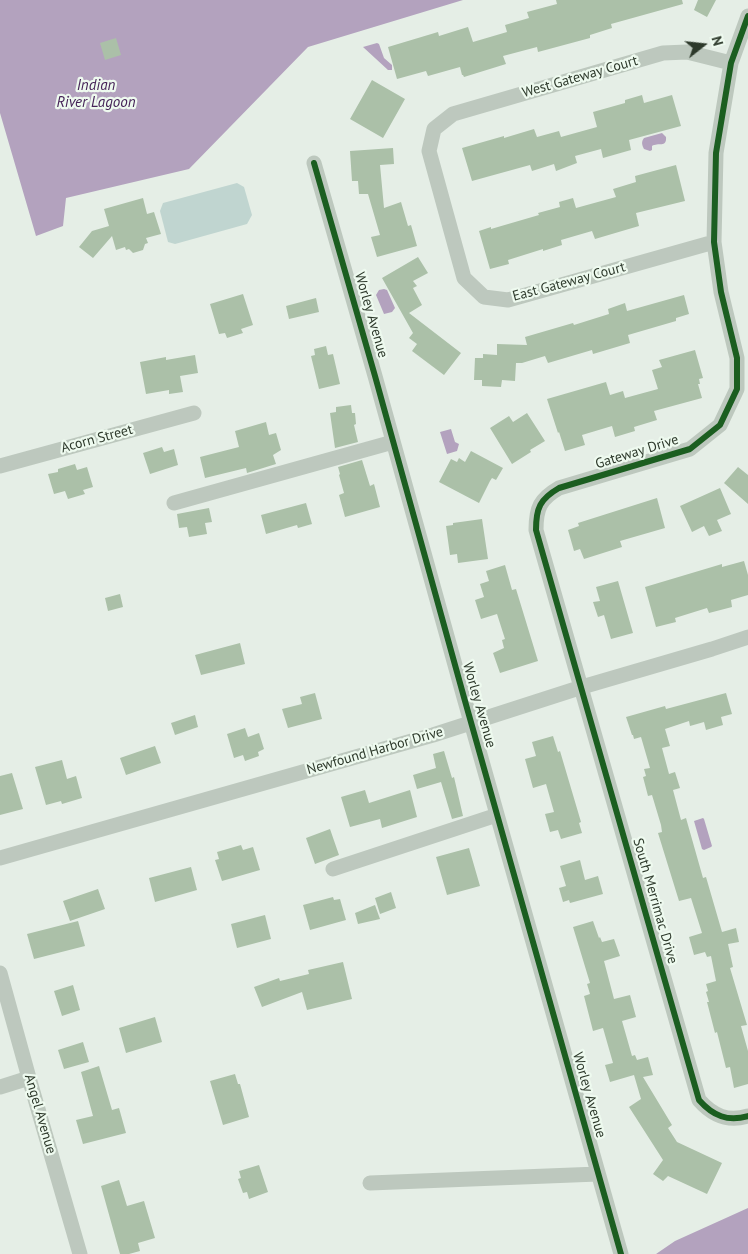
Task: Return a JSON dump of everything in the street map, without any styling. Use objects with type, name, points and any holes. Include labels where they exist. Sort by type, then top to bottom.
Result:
[{"type":"street","name":"Gateway Drive","points":[[582,687],[536,530],[536,516],[540,504],[548,494],[559,488],[690,449],[720,425],[737,389],[737,358],[722,292],[714,242],[716,153],[731,63],[748,16]]},
{"type":"street","name":"West Gateway Court","points":[[434,129],[453,114],[663,53],[687,52],[731,63]]},
{"type":"street","name":"East Gateway Court","points":[[434,129],[429,150],[464,278],[484,297],[508,300],[714,242]]},
{"type":"street","name":"Worley Avenue","points":[[314,163],[620,1254]]},
{"type":"street","name":"Acorn Street","points":[[0,466],[194,413]]},
{"type":"street","points":[[174,503],[393,442]]},
{"type":"street","name":"Newfound Harbor Drive","points":[[0,858],[433,735],[582,687],[748,637]]},
{"type":"street","name":"South Merrimac Drive","points":[[582,687],[699,1100],[706,1108],[728,1119],[748,1116]]},
{"type":"street","points":[[333,869],[497,815]]},
{"type":"street","name":"Angel Avenue","points":[[0,973],[80,1254]]},
{"type":"street","points":[[0,1087],[29,1078]]},
{"type":"street","points":[[370,1183],[598,1174]]},
{"type":"shaded area","points":[[237,183],[244,187],[252,215],[247,224],[175,244],[168,242],[160,211],[163,203]]},
{"type":"water","name":"Indian River Lagoon","points":[[0,0],[463,0],[308,47],[189,169],[66,198],[63,226],[36,236],[0,113]]},
{"type":"water","points":[[377,43],[384,58],[392,65],[392,70],[388,70],[363,47]]},
{"type":"water","points":[[662,133],[666,137],[664,144],[652,146],[650,151],[644,149],[642,141],[644,138]]},
{"type":"water","points":[[379,290],[387,290],[395,308],[392,312],[384,314],[376,295]]},
{"type":"water","points":[[451,429],[455,442],[459,444],[457,451],[447,454],[440,432]]},
{"type":"water","points":[[703,818],[712,846],[704,850],[702,849],[694,821]]},
{"type":"water","points":[[748,1208],[748,1254],[656,1254],[675,1241]]},
{"type":"building","points":[[556,0],[682,0],[683,4],[611,24],[612,28],[590,35],[590,38],[538,52],[537,47],[503,56],[506,64],[464,77],[460,67],[428,76],[426,71],[397,79],[388,47],[438,32],[439,36],[468,27],[473,42],[507,32],[505,25],[529,18],[527,12],[557,4]]},
{"type":"building","points":[[698,0],[716,0],[707,17],[694,10]]},
{"type":"building","points":[[116,38],[121,55],[105,60],[100,43]]},
{"type":"building","points":[[372,80],[405,99],[383,138],[350,119]]},
{"type":"building","points":[[642,95],[644,103],[672,95],[681,126],[629,140],[631,150],[603,158],[601,149],[575,156],[577,163],[556,171],[554,164],[532,171],[530,165],[472,181],[462,148],[534,129],[537,137],[559,131],[561,137],[597,127],[593,112],[625,103],[625,100]]},
{"type":"building","points":[[393,148],[394,164],[380,165],[384,208],[401,202],[408,226],[411,225],[417,246],[377,257],[371,237],[380,235],[368,194],[359,194],[358,181],[352,181],[350,151]]},
{"type":"building","points":[[676,165],[685,201],[636,213],[639,226],[595,239],[592,231],[561,240],[562,245],[508,260],[509,264],[490,269],[479,231],[539,215],[538,213],[560,207],[559,202],[573,198],[576,208],[616,197],[613,189],[636,182],[635,176]]},
{"type":"building","points":[[143,198],[147,214],[154,212],[161,234],[146,238],[148,243],[145,244],[143,250],[133,253],[129,249],[126,250],[125,247],[116,250],[112,236],[93,258],[79,247],[92,231],[109,226],[104,209]]},
{"type":"building","points":[[418,257],[428,273],[413,281],[417,286],[413,288],[422,305],[409,313],[461,353],[444,375],[412,351],[417,344],[409,338],[413,333],[382,278]]},
{"type":"building","points":[[243,294],[253,325],[241,329],[243,333],[227,338],[225,333],[219,334],[210,304]]},
{"type":"building","points":[[684,295],[689,314],[676,318],[676,321],[628,335],[630,343],[593,354],[592,350],[548,363],[545,356],[516,363],[515,381],[502,380],[501,387],[482,386],[482,380],[474,380],[475,358],[483,358],[483,354],[497,355],[497,344],[527,345],[525,337],[609,314],[608,309],[625,303],[627,311]]},
{"type":"building","points":[[316,298],[319,312],[289,319],[286,306]]},
{"type":"building","points":[[326,346],[328,355],[333,354],[340,384],[319,389],[311,356],[315,355],[314,349]]},
{"type":"building","points":[[695,350],[703,378],[699,379],[700,384],[698,384],[702,398],[654,411],[657,420],[634,427],[635,431],[615,437],[612,426],[582,435],[585,445],[565,451],[547,399],[606,382],[610,395],[623,391],[625,398],[658,389],[652,370],[662,367],[659,360]]},
{"type":"building","points":[[195,355],[198,373],[180,376],[183,392],[169,394],[169,390],[146,394],[140,362],[166,357],[166,360]]},
{"type":"building","points":[[351,405],[352,413],[355,413],[356,424],[354,425],[358,442],[335,448],[330,413],[336,412],[336,407]]},
{"type":"building","points":[[527,413],[545,441],[512,464],[490,428],[509,416],[513,422]]},
{"type":"building","points":[[266,422],[269,435],[276,433],[281,450],[273,455],[276,464],[247,473],[246,468],[205,478],[200,457],[239,447],[235,431]]},
{"type":"building","points":[[162,447],[164,452],[174,449],[178,465],[150,474],[143,453]]},
{"type":"building","points":[[471,451],[503,468],[496,480],[492,478],[479,503],[439,482],[451,459],[457,462],[459,458],[465,462]]},
{"type":"building","points":[[362,460],[370,486],[374,484],[380,507],[345,517],[339,495],[344,493],[338,467]]},
{"type":"building","points":[[75,464],[77,470],[87,467],[93,487],[83,490],[85,494],[68,499],[65,491],[54,494],[48,474],[58,472],[58,469]]},
{"type":"building","points":[[738,467],[748,475],[748,504],[724,483]]},
{"type":"building","points":[[720,488],[731,514],[717,520],[722,531],[709,536],[704,526],[692,532],[680,506]]},
{"type":"building","points":[[657,498],[665,528],[620,541],[622,547],[584,559],[580,549],[574,551],[568,530],[579,526],[578,523]]},
{"type":"building","points":[[306,503],[312,524],[298,528],[297,525],[266,534],[261,515]]},
{"type":"building","points":[[209,508],[212,522],[205,523],[207,534],[189,537],[187,527],[179,528],[177,514]]},
{"type":"building","points":[[482,519],[488,559],[458,563],[457,554],[450,555],[446,526],[453,525],[453,523]]},
{"type":"building","points":[[744,561],[748,575],[748,595],[731,600],[732,607],[709,613],[707,608],[675,618],[676,622],[656,627],[645,587],[722,564],[722,567]]},
{"type":"building","points":[[505,565],[512,590],[516,589],[538,661],[500,673],[493,653],[504,648],[502,640],[505,639],[497,614],[481,619],[475,600],[484,597],[480,584],[489,581],[486,571]]},
{"type":"building","points":[[618,581],[633,633],[611,639],[604,615],[598,617],[593,602],[600,601],[596,587]]},
{"type":"building","points":[[120,594],[123,607],[108,611],[105,598]]},
{"type":"building","points":[[240,643],[245,664],[201,675],[195,655]]},
{"type":"building","points":[[315,693],[322,719],[288,728],[282,709],[302,704],[300,697]]},
{"type":"building","points":[[726,693],[732,714],[721,717],[723,725],[706,730],[704,722],[690,726],[689,721],[665,729],[670,746],[662,748],[669,774],[675,772],[680,788],[673,790],[681,820],[686,818],[703,878],[706,877],[722,932],[736,928],[739,942],[728,944],[733,967],[730,968],[747,1025],[741,1026],[748,1051],[748,1084],[734,1088],[730,1067],[726,1068],[707,1002],[709,1002],[706,984],[716,981],[711,956],[707,957],[705,952],[694,955],[689,937],[702,933],[691,898],[679,901],[658,833],[662,832],[661,825],[652,795],[648,796],[643,777],[646,776],[644,769],[650,768],[641,737],[634,739],[626,717],[665,706],[666,709]]},
{"type":"building","points":[[195,715],[198,727],[175,735],[171,723]]},
{"type":"building","points":[[245,728],[248,737],[259,733],[264,749],[258,752],[259,756],[245,761],[243,755],[234,758],[227,734]]},
{"type":"building","points":[[553,736],[558,752],[560,751],[581,822],[579,823],[582,833],[561,839],[558,830],[550,832],[545,814],[554,812],[546,784],[533,788],[525,759],[536,756],[532,742]]},
{"type":"building","points":[[155,746],[161,763],[126,775],[120,758]]},
{"type":"building","points":[[444,751],[452,778],[454,777],[463,816],[452,819],[441,782],[417,789],[413,775],[436,768],[433,754]]},
{"type":"building","points":[[62,760],[67,779],[76,776],[82,798],[62,804],[61,801],[46,805],[35,767]]},
{"type":"building","points":[[12,773],[23,809],[0,815],[0,776]]},
{"type":"building","points":[[365,790],[369,803],[410,790],[417,817],[382,828],[380,819],[350,827],[341,797]]},
{"type":"building","points":[[330,829],[339,855],[315,864],[306,838]]},
{"type":"building","points":[[241,845],[243,850],[253,847],[260,870],[222,881],[215,860],[219,859],[217,852]]},
{"type":"building","points":[[469,848],[480,886],[447,895],[436,857]]},
{"type":"building","points":[[580,860],[585,880],[598,876],[603,894],[570,903],[569,900],[563,902],[559,888],[566,886],[560,866]]},
{"type":"building","points":[[191,867],[197,890],[155,902],[149,878]]},
{"type":"building","points":[[98,889],[105,909],[70,921],[63,901]]},
{"type":"building","points":[[391,892],[396,908],[380,914],[375,898]]},
{"type":"building","points":[[333,897],[334,900],[340,899],[346,920],[310,930],[303,905]]},
{"type":"building","points":[[375,905],[380,919],[358,924],[355,913]]},
{"type":"building","points":[[265,915],[271,939],[237,948],[231,924]]},
{"type":"building","points":[[78,921],[85,946],[34,959],[27,934]]},
{"type":"building","points":[[593,921],[602,942],[614,939],[620,956],[604,961],[614,999],[630,995],[636,1017],[622,1021],[632,1056],[635,1055],[637,1060],[648,1057],[653,1075],[643,1077],[672,1125],[668,1128],[677,1142],[722,1163],[707,1194],[668,1176],[663,1181],[653,1174],[663,1160],[629,1107],[641,1099],[634,1075],[610,1082],[605,1065],[613,1063],[603,1028],[593,1031],[584,996],[590,994],[587,984],[590,983],[573,927]]},
{"type":"building","points":[[343,962],[352,999],[307,1010],[302,992],[262,1007],[254,987],[279,978],[280,981],[309,974],[308,970]]},
{"type":"building","points":[[73,985],[80,1010],[62,1016],[54,991]]},
{"type":"building","points":[[155,1017],[162,1042],[126,1053],[119,1028]]},
{"type":"building","points":[[83,1042],[89,1062],[64,1069],[58,1050]]},
{"type":"building","points":[[99,1066],[112,1110],[119,1108],[126,1133],[83,1144],[76,1120],[93,1116],[81,1072]]},
{"type":"building","points":[[235,1074],[238,1084],[240,1084],[249,1117],[223,1125],[210,1081]]},
{"type":"building","points":[[259,1165],[268,1192],[249,1199],[247,1192],[243,1193],[238,1179],[241,1178],[239,1171]]},
{"type":"building","points":[[119,1180],[127,1206],[144,1201],[155,1238],[138,1243],[140,1251],[129,1254],[120,1254],[101,1186]]},
{"type":"cycle path","points":[[748,16],[731,63],[716,153],[714,242],[721,292],[737,358],[737,389],[720,425],[690,449],[559,488],[547,496],[540,505],[536,530],[699,1100],[715,1114],[727,1118],[748,1116]]},
{"type":"cycle path","points":[[314,163],[621,1254]]}]
